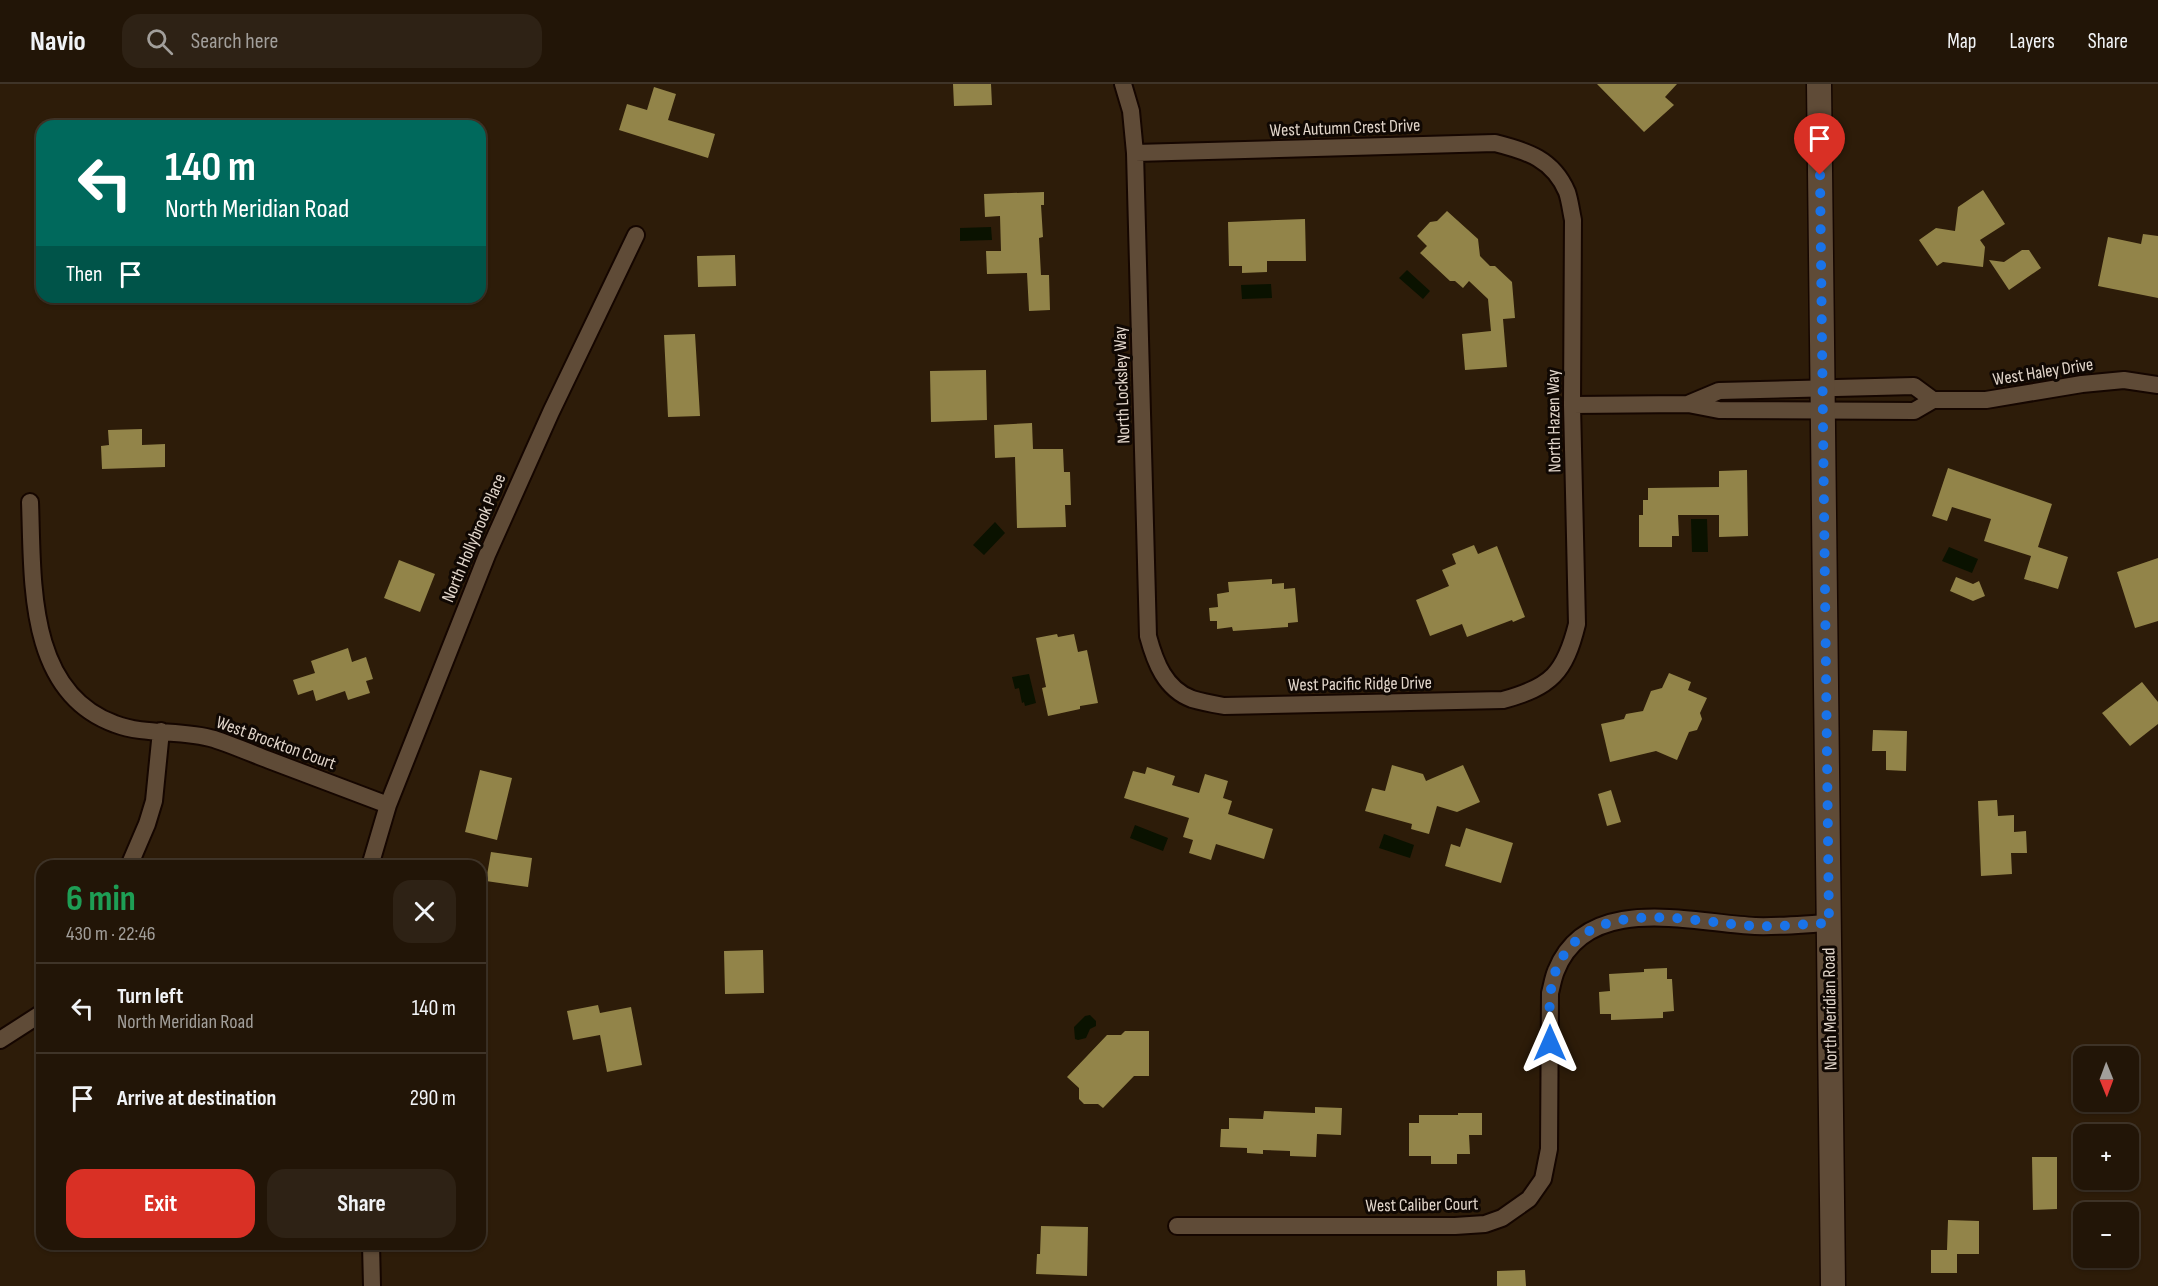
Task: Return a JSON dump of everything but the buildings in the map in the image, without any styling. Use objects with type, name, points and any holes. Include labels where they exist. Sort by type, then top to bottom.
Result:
[{"type":"street","name":"North Locksley Way","points":[[1123,84],[1131,111],[1135,153],[1148,636],[1154,660],[1167,682]]},
{"type":"street","name":"North Meridian Road","points":[[1819,84],[1833,1286]]},
{"type":"street","name":"West Autumn Crest Drive","points":[[1135,153],[1495,143],[1524,150],[1550,165]]},
{"type":"street","name":"North Hazen Way","points":[[1550,165],[1567,192],[1573,220],[1572,405],[1577,624],[1571,651],[1555,676]]},
{"type":"street","name":"North Hollybrook Place","points":[[372,860],[388,805],[487,555],[551,412],[636,235]]},
{"type":"street","name":"West Haley Drive","points":[[1572,405],[1688,404],[1719,391],[1822,399],[1914,411],[1933,400],[1986,400],[2082,384],[2124,380],[2158,385]]},
{"type":"street","name":"West Haley Drive","points":[[1822,399],[1914,386],[1933,400]]},
{"type":"street","name":"West Brockton Court","points":[[30,502],[36,615],[51,662],[63,684],[78,702],[96,716],[116,725],[212,739],[388,805]]},
{"type":"street","name":"West Pacific Ridge Drive","points":[[1167,682],[1190,698],[1224,706],[1503,700],[1530,692],[1555,676]]},
{"type":"street","points":[[132,860],[154,801],[160,731]]},
{"type":"street","name":"West Caliber Court","points":[[1177,1226],[1455,1226],[1485,1224],[1502,1218],[1529,1199],[1543,1179],[1549,1149],[1550,993],[1557,969],[1570,948],[1589,931],[1611,921],[1648,917],[1683,918],[1757,926],[1829,923]]},
{"type":"street","points":[[0,1040],[36,1017]]},
{"type":"street","points":[[371,1250],[372,1286]]},
{"type":"shaded area","points":[[991,227],[992,240],[960,241],[960,228]]},
{"type":"shaded area","points":[[1407,270],[1430,291],[1423,299],[1399,278]]},
{"type":"shaded area","points":[[1271,284],[1272,298],[1242,299],[1241,285]]},
{"type":"shaded area","points":[[1691,519],[1707,519],[1708,552],[1692,552]]},
{"type":"shaded area","points":[[995,522],[1005,533],[984,555],[973,545]]},
{"type":"shaded area","points":[[1949,547],[1978,559],[1972,573],[1942,561]]},
{"type":"shaded area","points":[[1029,674],[1036,703],[1025,706],[1024,702],[1022,703],[1019,688],[1015,689],[1012,677]]},
{"type":"shaded area","points":[[1135,825],[1168,838],[1163,851],[1130,838]]},
{"type":"shaded area","points":[[1384,834],[1414,845],[1410,858],[1379,848]]},
{"type":"shaded area","points":[[1090,1015],[1096,1021],[1096,1026],[1090,1029],[1086,1038],[1075,1039],[1074,1027],[1085,1016]]},
{"type":"route","points":[[1550,1043],[1550,993],[1557,969],[1570,948],[1589,931],[1611,921],[1648,917],[1683,918],[1757,926],[1829,923],[1820,175]]}]
